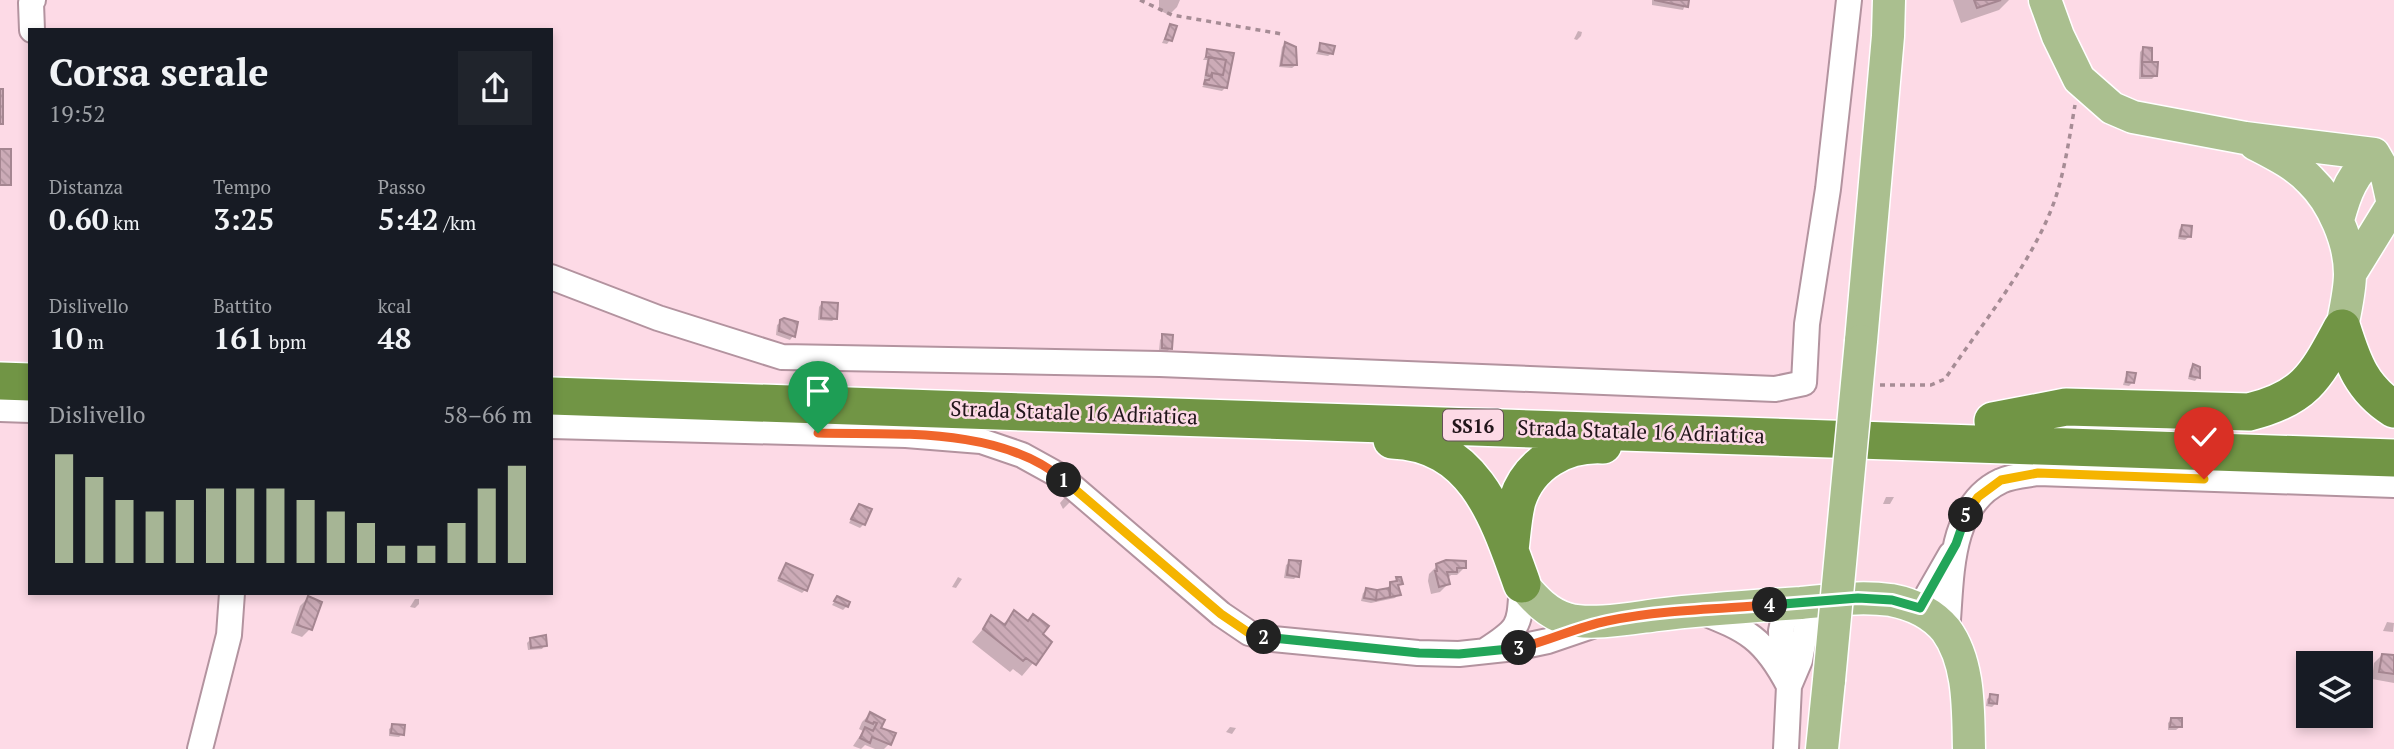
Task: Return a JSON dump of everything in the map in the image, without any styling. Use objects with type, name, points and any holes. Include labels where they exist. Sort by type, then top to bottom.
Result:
[{"type":"highway","points":[[2342,328],[2353,363],[2373,395],[2394,409]]},
{"type":"highway","points":[[1993,421],[2066,407],[2249,412],[2265,408],[2285,401],[2317,374],[2342,328]]},
{"type":"highway","points":[[0,359],[28,360]]},
{"type":"highway","name":"Strada Statale 16 Adriatica","points":[[553,374],[2394,436]]},
{"type":"highway","points":[[0,381],[28,382]]},
{"type":"highway","name":"Strada Statale 16 Adriatica","points":[[553,396],[2394,458]]},
{"type":"highway","points":[[1211,417],[1291,436],[1407,440],[1440,450],[1463,467],[1478,484],[1510,550],[1522,584]]},
{"type":"highway","points":[[1510,550],[1517,502],[1524,484],[1556,453],[1595,444],[1727,449],[1792,436]]},
{"type":"main road","points":[[1822,749],[1861,341],[1889,0]]},
{"type":"main road","points":[[2045,0],[2058,36],[2079,79],[2112,108],[2133,117],[2245,138],[2384,155]]},
{"type":"main road","points":[[2245,138],[2284,159],[2311,181],[2338,220],[2345,241],[2350,274],[2342,328]]},
{"type":"main road","points":[[2350,274],[2393,203],[2384,155]]},
{"type":"main road","points":[[2338,220],[2346,191],[2357,172],[2384,155]]},
{"type":"main road","points":[[1522,584],[1541,607],[1568,620],[1606,621],[1698,610],[1869,599],[1892,600],[1920,608],[1947,632],[1959,658],[1967,692],[1969,749]]},
{"type":"street","points":[[553,278],[658,318],[782,356],[1160,364],[1775,389],[1804,383],[1807,324],[1828,189],[1849,0]]},
{"type":"street","points":[[29,1],[32,28]]},
{"type":"street","points":[[0,409],[28,410]]},
{"type":"street","points":[[553,425],[906,435],[981,441],[1022,455],[1060,476],[1221,614],[1249,633],[1273,639],[1419,653],[1459,654],[1515,648],[1548,641],[1606,621]]},
{"type":"street","points":[[1947,632],[1956,544],[1964,518],[1978,497],[2001,480],[2038,473],[2394,485]]},
{"type":"street","points":[[1920,608],[1956,544]]},
{"type":"street","points":[[1486,650],[1508,636],[1520,622],[1522,584]]},
{"type":"street","points":[[200,749],[229,635],[232,595]]},
{"type":"street","points":[[1785,679],[1800,660],[1811,602]]},
{"type":"street","points":[[1698,610],[1737,626],[1765,647],[1785,679],[1786,749]]},
{"type":"path","points":[[1140,0],[1172,15],[1282,34]]},
{"type":"path","points":[[1872,385],[1931,385],[1945,379],[2020,268],[2041,232],[2058,191],[2079,79]]},
{"type":"building","points":[[1654,0],[1689,0],[1688,7]]},
{"type":"building","points":[[1974,0],[2001,0],[1977,8]]},
{"type":"building","points":[[1170,24],[1177,26],[1172,41],[1165,39]]},
{"type":"building","points":[[1285,42],[1296,47],[1297,65],[1281,65]]},
{"type":"building","points":[[1320,43],[1335,46],[1333,54],[1319,51]]},
{"type":"building","points":[[2143,47],[2152,48],[2152,62],[2142,62]]},
{"type":"building","points":[[1207,49],[1234,53],[1227,88],[1204,84],[1212,73],[1223,75],[1226,60],[1206,57]]},
{"type":"building","points":[[1209,57],[1226,60],[1223,75],[1206,75]]},
{"type":"building","points":[[2142,62],[2158,62],[2157,76],[2142,76]]},
{"type":"building","points":[[0,89],[3,89],[3,124],[0,124]]},
{"type":"building","points":[[0,149],[11,149],[11,185],[0,185]]},
{"type":"building","points":[[2182,225],[2192,226],[2191,237],[2180,236]]},
{"type":"building","points":[[822,302],[838,303],[837,319],[821,318]]},
{"type":"building","points":[[784,318],[798,322],[795,337],[779,331],[780,320]]},
{"type":"building","points":[[1162,334],[1173,335],[1172,349],[1162,348]]},
{"type":"building","points":[[2193,364],[2200,367],[2200,378],[2190,376]]},
{"type":"building","points":[[2127,372],[2136,373],[2134,383],[2126,382]]},
{"type":"building","points":[[859,504],[872,509],[865,525],[851,519]]},
{"type":"building","points":[[1289,560],[1301,561],[1299,577],[1287,575]]},
{"type":"building","points":[[1446,560],[1466,561],[1466,568],[1447,572],[1450,584],[1439,587],[1436,564]]},
{"type":"building","points":[[786,563],[813,575],[807,591],[779,578]]},
{"type":"building","points":[[1396,577],[1401,577],[1403,584],[1398,585],[1401,595],[1390,597],[1390,582],[1397,581]]},
{"type":"building","points":[[1366,588],[1377,590],[1376,600],[1364,598]]},
{"type":"building","points":[[1389,588],[1390,597],[1376,600],[1377,590]]},
{"type":"building","points":[[308,596],[322,602],[312,630],[297,625]]},
{"type":"building","points":[[837,596],[850,602],[848,607],[834,601]]},
{"type":"building","points":[[1014,610],[1028,621],[1033,614],[1049,626],[1043,634],[1052,642],[1036,665],[1026,658],[1023,661],[983,629],[991,615],[1005,625]]},
{"type":"building","points":[[546,635],[547,646],[531,648],[530,638]]},
{"type":"building","points":[[2382,654],[2394,655],[2394,674],[2379,672]]},
{"type":"building","points":[[1990,694],[1998,695],[1997,704],[1989,703]]},
{"type":"building","points":[[870,712],[885,720],[881,728],[896,733],[891,745],[872,737],[870,743],[860,738],[865,727],[873,731],[877,723],[866,721]]},
{"type":"building","points":[[2171,718],[2182,718],[2182,727],[2170,727]]},
{"type":"building","points":[[392,724],[405,725],[404,735],[391,733]]},
{"type":"route","points":[[818,433],[906,435],[981,441],[1022,455],[1060,476],[1221,614],[1249,633],[1273,639],[1419,653],[1459,654],[1515,648],[1548,641],[1606,621],[1698,610],[1858,598],[1892,600],[1920,608],[1956,544],[1964,518],[1978,497],[2001,480],[2038,473],[2204,479]]}]
